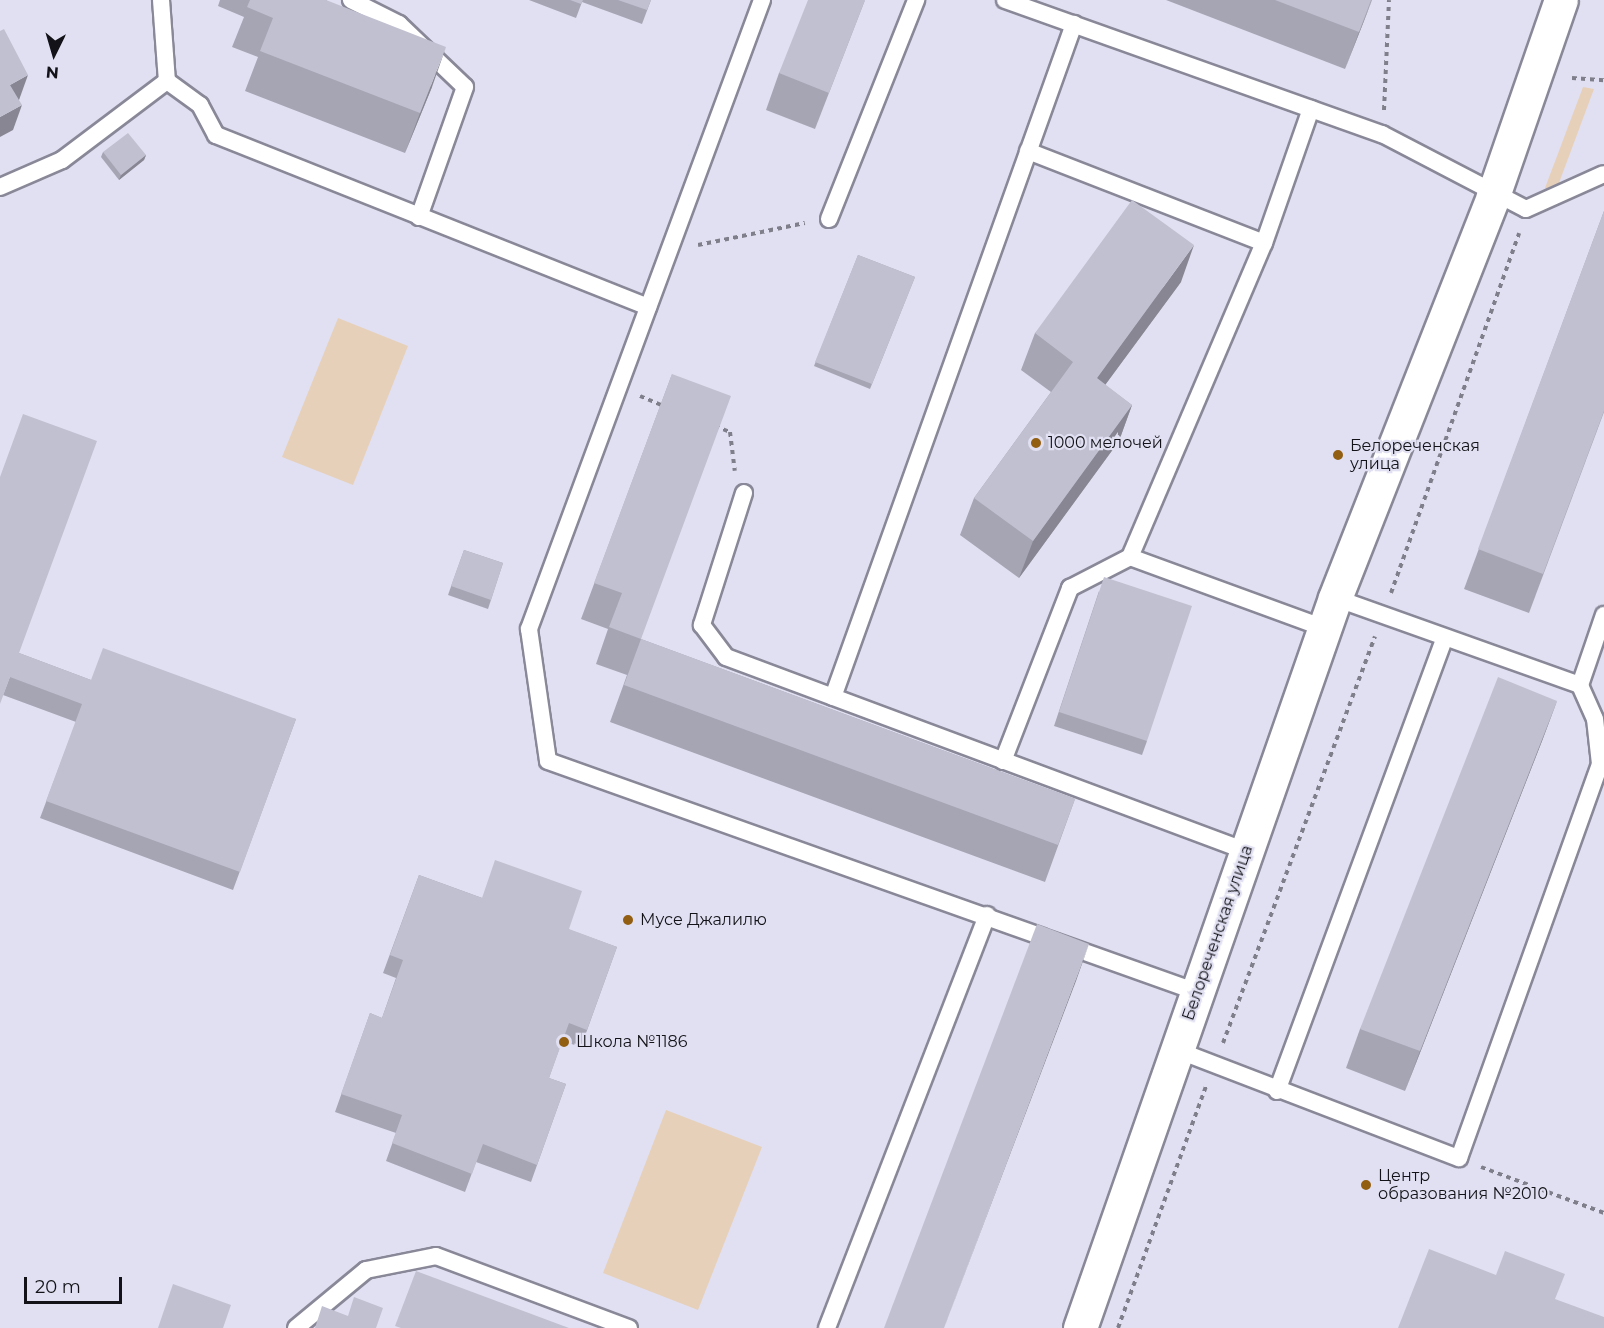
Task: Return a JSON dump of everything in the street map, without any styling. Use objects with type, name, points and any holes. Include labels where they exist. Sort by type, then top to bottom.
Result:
[{"type":"street","name":"Белореченская улица","points":[[1080,1328],[1324,628],[1493,196],[1561,0]]},
{"type":"lane","points":[[161,0],[167,81],[200,105],[216,135],[648,307]]},
{"type":"lane","points":[[351,0],[399,24],[465,87],[419,217]]},
{"type":"lane","points":[[762,0],[529,629],[548,761],[987,915],[1197,992]]},
{"type":"lane","points":[[829,219],[916,0]]},
{"type":"lane","points":[[1005,0],[1382,134],[1441,161],[1493,196],[1526,209],[1604,174]]},
{"type":"lane","points":[[833,697],[1074,24]]},
{"type":"lane","points":[[0,187],[62,160],[167,81]]},
{"type":"lane","points":[[1002,760],[1070,588],[1130,557],[1264,243],[1311,109]]},
{"type":"lane","points":[[1028,151],[1264,243]]},
{"type":"lane","points":[[744,493],[702,625],[726,657],[1246,851]]},
{"type":"lane","points":[[1130,557],[1324,628]]},
{"type":"lane","points":[[1335,598],[1384,612],[1444,639],[1580,685]]},
{"type":"lane","points":[[1177,1050],[1277,1091],[1459,1158],[1600,764],[1595,718],[1580,685],[1604,615]]},
{"type":"lane","points":[[1277,1091],[1444,639]]},
{"type":"lane","points":[[827,1328],[987,915]]},
{"type":"lane","points":[[296,1328],[366,1270],[436,1256],[629,1328]]},
{"type":"path","points":[[1382,134],[1389,0]]},
{"type":"path","points":[[1568,87],[1572,76],[1604,80]]},
{"type":"path","points":[[1118,1328],[1214,1064],[1384,612],[1526,209]]},
{"type":"path","points":[[668,250],[829,219]]},
{"type":"path","points":[[620,388],[675,410]]},
{"type":"path","points":[[708,423],[730,432],[733,489],[744,493]]},
{"type":"path","points":[[1459,1158],[1604,1212]]},
{"type":"shaded area","points":[[1583,87],[1594,89],[1556,191],[1545,188]]},
{"type":"shaded area","points":[[338,318],[408,346],[353,485],[282,457]]},
{"type":"shaded area","points":[[666,1110],[762,1147],[698,1310],[603,1273]]},
{"type":"building","points":[[250,0],[326,0],[446,47],[420,113],[260,51],[273,18],[247,7]]},
{"type":"building","points":[[570,0],[583,0],[581,4]]},
{"type":"building","points":[[618,0],[651,0],[647,10]]},
{"type":"building","points":[[808,0],[865,0],[829,93],[779,73]]},
{"type":"building","points":[[1275,0],[1371,0],[1359,32]]},
{"type":"building","points":[[4,29],[28,75],[10,85],[22,105],[0,117],[0,31]]},
{"type":"building","points":[[128,133],[146,155],[121,175],[103,152]]},
{"type":"building","points":[[1132,200],[1194,245],[1097,378],[1132,405],[1033,541],[974,498],[1073,362],[1035,333]]},
{"type":"building","points":[[1604,211],[1604,411],[1543,574],[1478,549]]},
{"type":"building","points":[[858,255],[915,277],[872,384],[815,362]]},
{"type":"building","points":[[672,374],[731,396],[641,639],[609,627],[622,593],[594,583]]},
{"type":"building","points":[[23,414],[97,441],[19,653],[91,680],[103,648],[296,719],[240,872],[46,801],[82,704],[10,677],[0,704],[0,477]]},
{"type":"building","points":[[464,550],[503,563],[491,600],[451,586]]},
{"type":"building","points":[[1104,577],[1192,606],[1147,741],[1059,712]]},
{"type":"building","points":[[641,639],[1075,799],[1058,845],[624,685]]},
{"type":"building","points":[[1498,677],[1557,701],[1420,1051],[1360,1029]]},
{"type":"building","points":[[495,860],[582,891],[569,929],[617,947],[587,1030],[569,1023],[549,1078],[566,1084],[537,1165],[483,1144],[472,1174],[392,1143],[402,1115],[341,1094],[370,1013],[382,1018],[403,960],[390,955],[419,875],[482,898]]},
{"type":"building","points":[[1037,924],[1089,944],[944,1328],[884,1328]]},
{"type":"building","points":[[1429,1249],[1496,1275],[1505,1251],[1565,1274],[1555,1299],[1604,1317],[1604,1328],[1398,1328]]},
{"type":"building","points":[[416,1271],[569,1328],[401,1328],[395,1326]]},
{"type":"building","points":[[173,1284],[231,1305],[223,1328],[158,1328]]},
{"type":"building","points":[[354,1297],[383,1308],[376,1328],[315,1328],[322,1306],[348,1316]]},
{"type":"place","name":"1000 мелочей","points":[[1036,443]]},
{"type":"place","name":"Белореченская улица","points":[[1338,455]]},
{"type":"place","name":"Мусе Джалилю","points":[[628,920]]},
{"type":"place","name":"Школа №1186","points":[[564,1042]]},
{"type":"place","name":"Центр образования №2010","points":[[1366,1185]]}]
